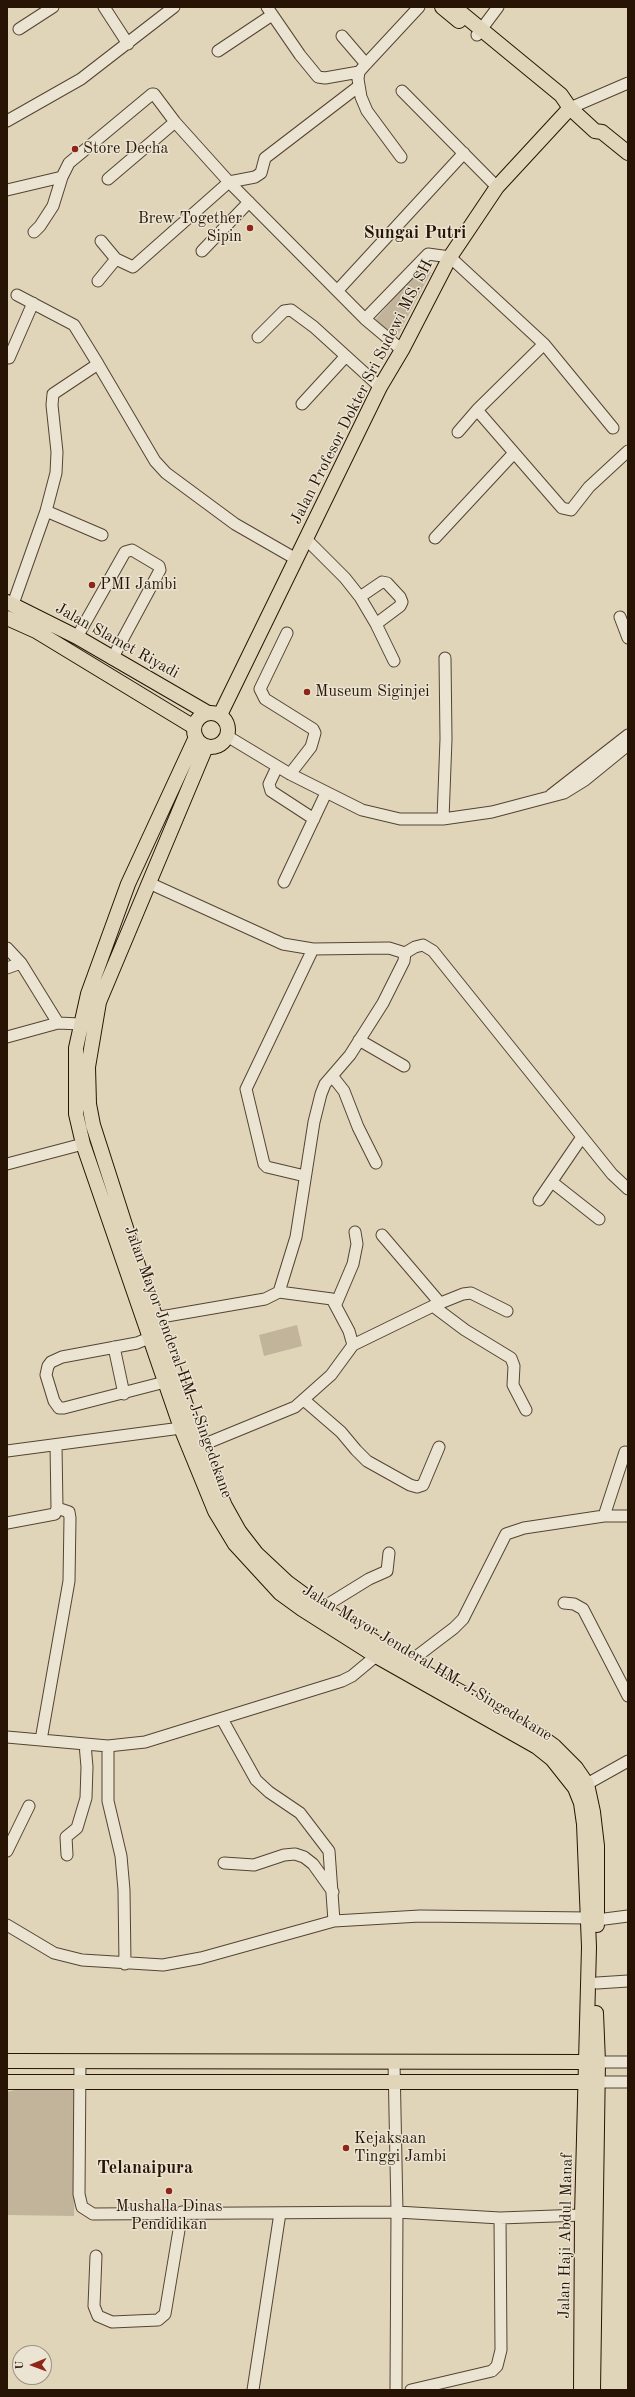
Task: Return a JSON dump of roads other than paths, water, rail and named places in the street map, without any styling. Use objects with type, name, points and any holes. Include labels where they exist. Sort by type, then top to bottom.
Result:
[{"type":"main road","points":[[442,7],[479,32],[561,95],[570,108],[628,163]]},
{"type":"main road","points":[[454,7],[555,102],[570,108]]},
{"type":"main road","name":"Jalan Profesor Dokter Sri Sudewi MS. SH","points":[[214,714],[296,559],[380,387],[402,350],[450,257],[497,187],[570,108]]},
{"type":"main road","points":[[596,134],[602,132],[628,153]]},
{"type":"main road","name":"Jalan Slamet Riyadi","points":[[10,603],[44,619],[77,637],[112,659],[156,681],[214,714]]},
{"type":"main road","name":"Jalan Slamet Riyadi","points":[[7,618],[36,631],[128,685],[199,737]]},
{"type":"main road","points":[[36,631],[44,619]]},
{"type":"main road","points":[[214,714],[228,726],[227,736],[218,746],[199,737],[199,718],[214,714]]},
{"type":"main road","name":"Jalan Mayor Jenderal HM. J.Singedekane","points":[[121,1237],[93,1125],[89,1104],[88,1067],[99,1002],[149,883],[199,737]]},
{"type":"main road","name":"Jalan Mayor Jenderal HM. J.Singedekane","points":[[199,737],[128,884],[103,950],[80,1024],[76,1048],[74,1084],[76,1114],[83,1144],[121,1237],[149,1338],[181,1428],[223,1528],[256,1568],[291,1601],[376,1656],[526,1740],[552,1760],[568,1777],[575,1788],[581,1803],[584,1824],[597,1983],[591,2082]]},
{"type":"main road","name":"Jalan Mayor Jenderal HM. J.Singedekane","points":[[128,1258],[155,1318],[200,1446],[226,1506],[239,1531],[256,1553],[283,1578],[322,1608],[408,1663],[536,1733],[554,1746],[576,1768],[587,1784],[597,1846],[592,1919],[592,2062]]},
{"type":"main road","points":[[7,2061],[592,2062]]},
{"type":"main road","points":[[7,2082],[591,2082]]},
{"type":"main road","name":"Jalan Haji Abdul Manaf","points":[[587,2386],[582,2215],[591,2082]]},
{"type":"main road","name":"Jalan Haji Abdul Manaf","points":[[587,2386],[591,2082]]},
{"type":"street","points":[[20,29],[53,7]]},
{"type":"street","points":[[104,7],[128,44]]},
{"type":"street","points":[[7,121],[80,78],[128,44],[174,7]]},
{"type":"street","points":[[401,157],[367,111],[359,86],[363,68],[419,7]]},
{"type":"street","points":[[479,32],[498,7]]},
{"type":"street","points":[[218,51],[270,11],[318,77],[325,78],[363,68]]},
{"type":"street","points":[[342,36],[363,68]]},
{"type":"street","points":[[570,108],[628,83]]},
{"type":"street","points":[[101,241],[116,259],[133,268],[229,182],[255,177],[261,173],[265,158],[359,86]]},
{"type":"street","points":[[402,91],[497,187]]},
{"type":"street","points":[[34,232],[53,206],[62,177],[70,163],[152,94],[156,96],[176,122],[229,182],[338,290],[365,319],[402,350]]},
{"type":"street","points":[[108,179],[176,122]]},
{"type":"street","points":[[338,290],[464,153]]},
{"type":"street","points":[[7,190],[62,177]]},
{"type":"street","points":[[202,251],[249,202]]},
{"type":"street","points":[[365,319],[428,254],[450,257],[544,344],[613,428]]},
{"type":"street","points":[[98,281],[116,259]]},
{"type":"street","points":[[17,295],[76,327],[155,461],[166,473],[235,524],[296,559]]},
{"type":"street","points":[[9,358],[33,304]]},
{"type":"street","points":[[258,336],[284,311],[292,310],[380,387]]},
{"type":"street","points":[[458,432],[477,410],[544,344]]},
{"type":"street","points":[[302,404],[346,356]]},
{"type":"street","points":[[10,603],[46,512],[56,473],[57,452],[52,405],[53,394],[98,364]]},
{"type":"street","points":[[477,410],[562,508],[571,510],[589,487],[628,451]]},
{"type":"street","points":[[435,538],[514,453]]},
{"type":"street","points":[[46,512],[102,535]]},
{"type":"street","points":[[306,539],[345,578],[360,597],[376,624],[394,661]]},
{"type":"street","points":[[77,637],[125,552],[131,549],[160,567],[160,572],[112,659]]},
{"type":"street","points":[[360,597],[382,582],[389,585],[400,597],[402,602],[400,606],[376,624]]},
{"type":"street","points":[[620,617],[628,638]]},
{"type":"street","points":[[287,633],[260,689],[265,699],[313,729],[315,733],[311,747],[290,774]]},
{"type":"street","points":[[443,819],[446,739],[445,658]]},
{"type":"street","points":[[551,795],[628,734]]},
{"type":"street","points":[[227,736],[290,774],[326,793],[367,813],[388,818],[443,819],[521,806],[551,795],[564,793],[574,788],[628,745]]},
{"type":"street","points":[[278,767],[269,784],[271,791],[314,819]]},
{"type":"street","points":[[284,882],[326,793]]},
{"type":"street","points":[[149,883],[274,941],[313,949],[389,948],[405,953],[415,947],[423,946],[433,951],[612,1174],[628,1189]]},
{"type":"street","points":[[7,948],[21,963],[58,1023]]},
{"type":"street","points":[[305,1176],[267,1167],[264,1164],[246,1089],[313,949]]},
{"type":"street","points":[[279,1292],[296,1237],[318,1103],[325,1084],[333,1077],[360,1040],[383,1002],[404,961],[405,953]]},
{"type":"street","points":[[7,968],[21,963]]},
{"type":"street","points":[[7,1037],[58,1023],[80,1024]]},
{"type":"street","points":[[360,1040],[404,1066]]},
{"type":"street","points":[[333,1077],[344,1091],[358,1127],[376,1163]]},
{"type":"street","points":[[539,1200],[582,1137]]},
{"type":"street","points":[[7,1164],[83,1144]]},
{"type":"street","points":[[552,1182],[599,1218]]},
{"type":"street","points":[[336,1304],[353,1264],[357,1244],[355,1232]]},
{"type":"street","points":[[382,1235],[436,1305],[465,1330],[511,1358],[514,1366],[513,1385],[526,1410]]},
{"type":"street","points":[[155,1318],[264,1299],[279,1292],[328,1297],[336,1304],[353,1345]]},
{"type":"street","points":[[200,1446],[285,1412],[304,1400],[331,1375],[353,1345],[436,1305],[471,1294],[507,1311]]},
{"type":"street","points":[[149,1338],[137,1343],[62,1357],[51,1362],[48,1366],[46,1375],[54,1401],[59,1408],[124,1394],[165,1382]]},
{"type":"street","points":[[114,1347],[124,1394]]},
{"type":"street","points":[[304,1400],[341,1432],[367,1461],[410,1485],[417,1487],[423,1485],[439,1447]]},
{"type":"street","points":[[7,1451],[181,1428]]},
{"type":"street","points":[[7,1523],[55,1514],[58,1508],[56,1445]]},
{"type":"street","points":[[604,1516],[625,1452]]},
{"type":"street","points":[[41,1740],[44,1712],[64,1618],[69,1580],[70,1518],[69,1512],[58,1508]]},
{"type":"street","points":[[408,1663],[454,1628],[463,1619],[506,1534],[524,1528],[604,1516],[628,1516]]},
{"type":"street","points":[[322,1608],[369,1579],[387,1571],[388,1553]]},
{"type":"street","points":[[564,1603],[574,1604],[583,1609],[628,1696]]},
{"type":"street","points":[[7,1737],[108,1746],[145,1742],[342,1681],[352,1676],[376,1656]]},
{"type":"street","points":[[222,1719],[256,1780],[269,1792],[300,1813],[327,1846],[329,1851],[333,1892],[334,1921]]},
{"type":"street","points":[[67,1855],[66,1837],[77,1828],[86,1798],[87,1767],[85,1744]]},
{"type":"street","points":[[108,1746],[108,1801],[121,1856],[124,1890],[126,1964]]},
{"type":"street","points":[[587,1784],[628,1761]]},
{"type":"street","points":[[7,1851],[29,1806]]},
{"type":"street","points":[[224,1863],[254,1865],[284,1855],[295,1854],[304,1857],[313,1864],[333,1892]]},
{"type":"street","points":[[7,1925],[54,1953],[82,1960],[126,1964],[163,1965],[179,1964],[334,1921],[420,1916],[592,1919],[628,1916]]},
{"type":"street","points":[[597,1983],[628,1981]]},
{"type":"street","points":[[80,2061],[81,2082],[78,2194],[82,2207],[93,2214],[111,2215],[182,2212],[397,2212],[500,2218],[582,2215]]},
{"type":"street","points":[[394,2062],[397,2212],[396,2390]]},
{"type":"street","points":[[592,2062],[628,2062]]},
{"type":"street","points":[[591,2082],[628,2083]]},
{"type":"street","points":[[96,2256],[94,2306],[98,2316],[112,2322],[158,2320],[165,2314],[182,2212]]},
{"type":"street","points":[[253,2390],[280,2213]]},
{"type":"street","points":[[411,2390],[492,2371],[497,2366],[500,2350],[500,2218]]},
{"type":"place","name":"Store Decha","points":[[75,149]]},
{"type":"place","name":"Brew Together Sipin","points":[[250,228]]},
{"type":"place","name":"PMI Jambi","points":[[92,585]]},
{"type":"place","name":"Museum Siginjei","points":[[307,692]]},
{"type":"place","name":"Kejaksaan Tinggi Jambi","points":[[346,2148]]},
{"type":"place","name":"Mushalla Dinas Pendidikan","points":[[169,2191]]},
{"type":"district","name":"Sungai Putri","points":[[415,233]]},
{"type":"district","name":"Telanaipura","points":[[145,2168]]}]
